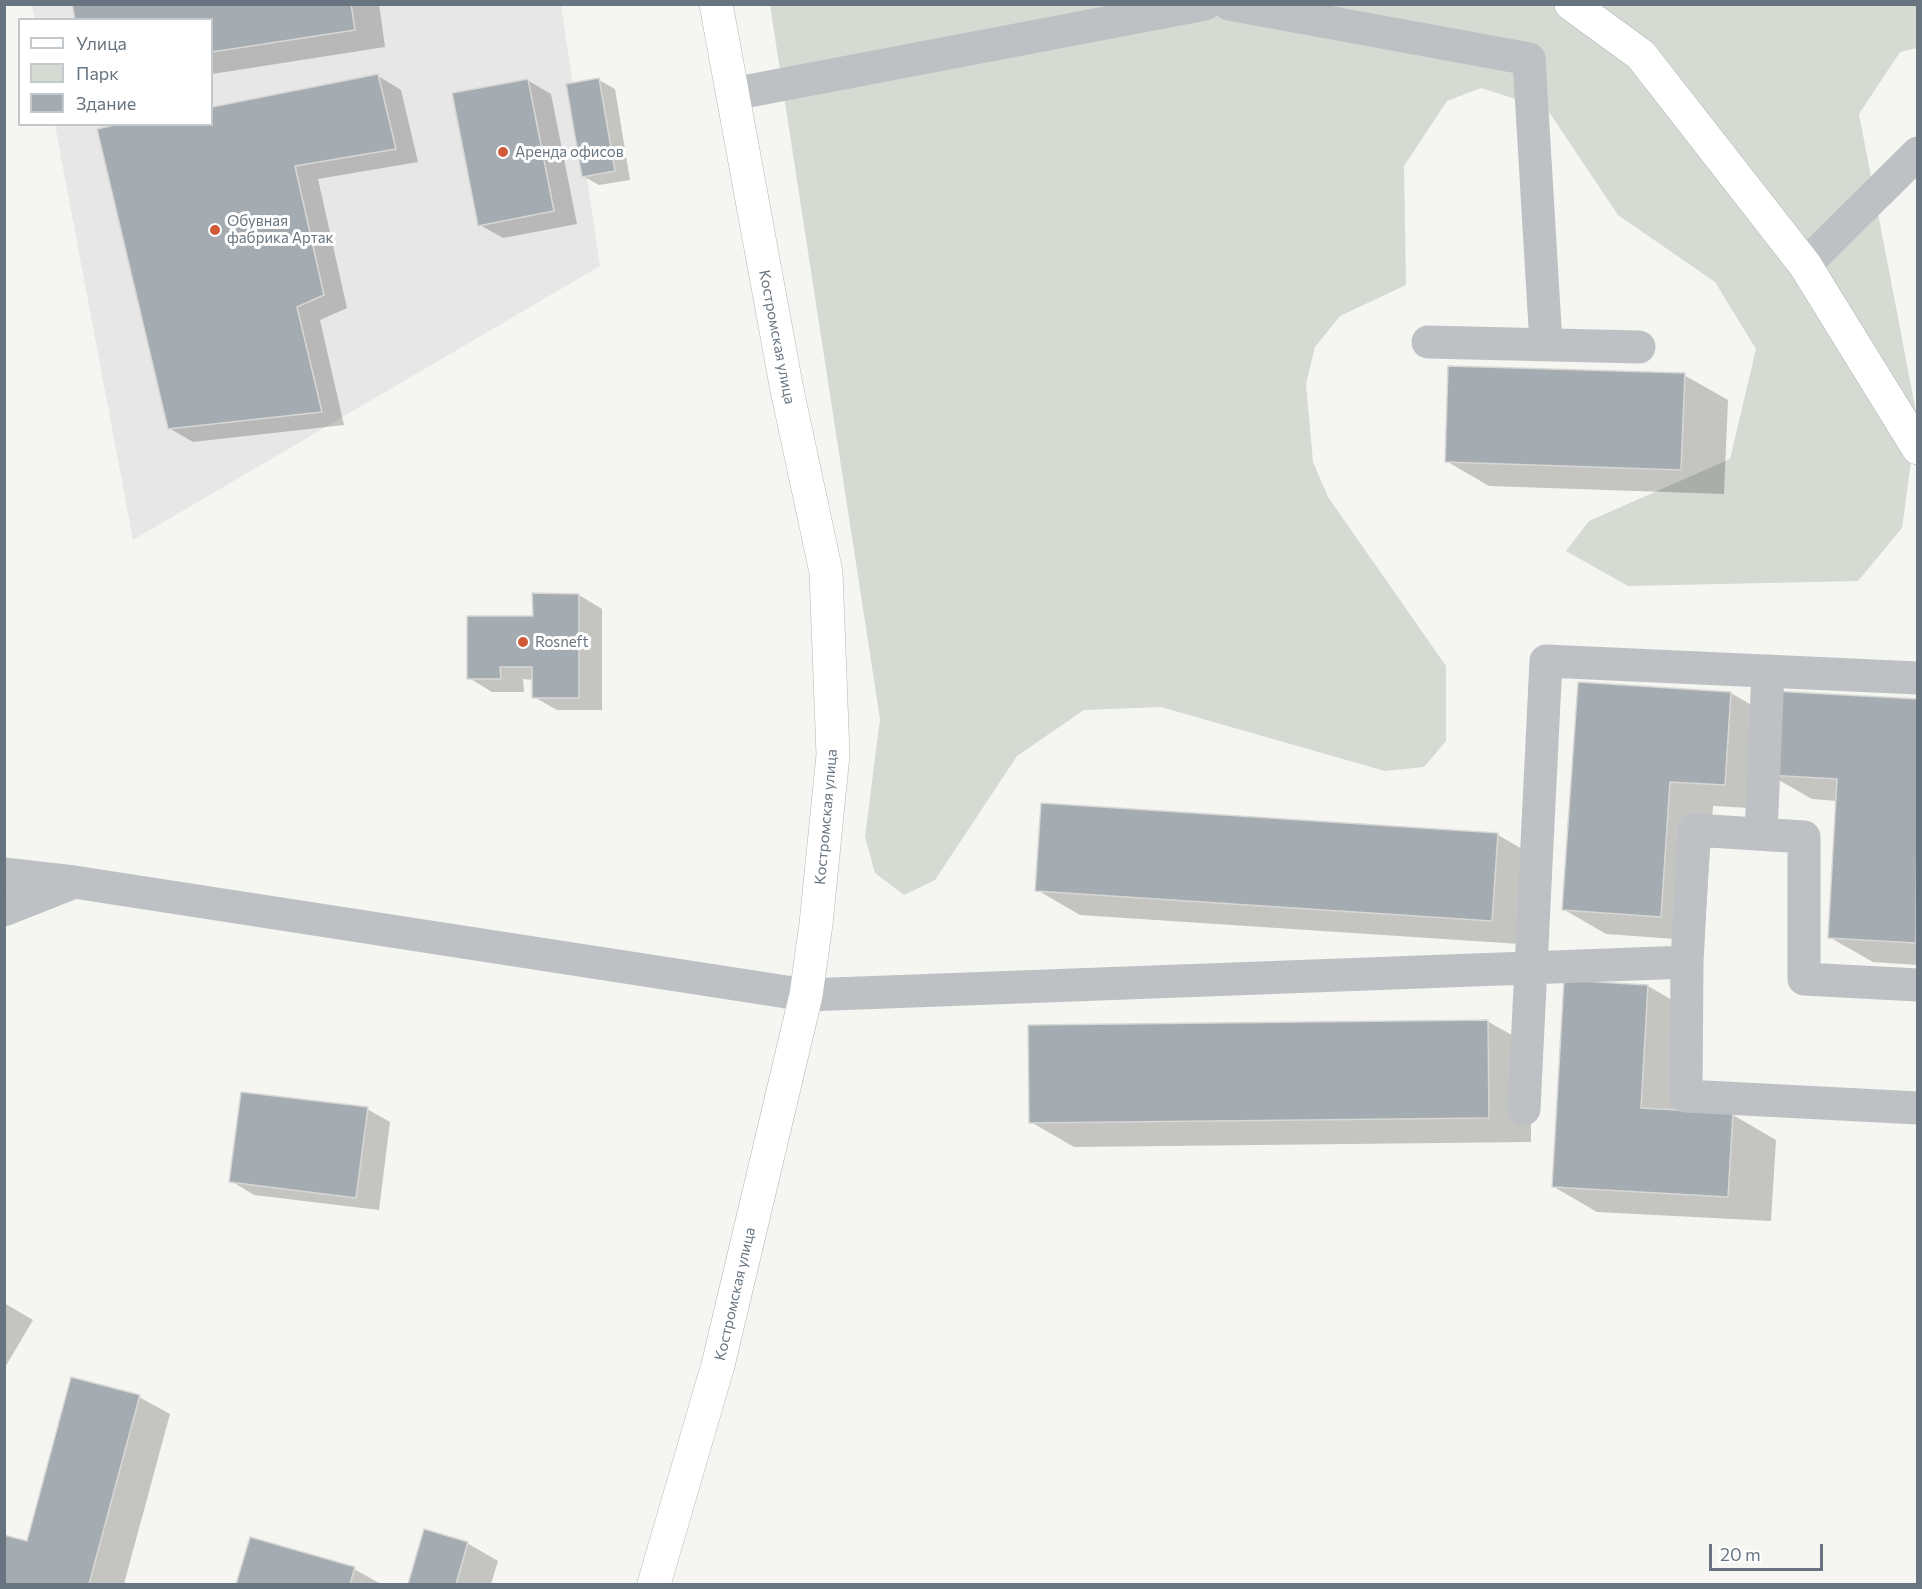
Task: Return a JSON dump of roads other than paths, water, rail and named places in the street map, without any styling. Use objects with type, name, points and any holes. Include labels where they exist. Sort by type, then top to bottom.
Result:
[{"type":"main road","name":"Костромская улица","points":[[654,1584],[718,1365],[806,995],[816,924],[833,755],[826,572],[786,390],[716,4]]},
{"type":"main road","points":[[1571,4],[1641,55],[1805,265],[1917,448]]},
{"type":"street","points":[[733,94],[1205,4]]},
{"type":"street","points":[[1229,4],[1529,59],[1546,344]]},
{"type":"street","points":[[1805,265],[1917,153]]},
{"type":"street","points":[[1428,342],[1639,347]]},
{"type":"street","points":[[1524,1109],[1546,661],[1917,678]]},
{"type":"street","points":[[1761,834],[1768,671]]},
{"type":"street","points":[[1917,985],[1804,979],[1804,837],[1694,830],[1687,962],[1686,1096],[1917,1107]]},
{"type":"street","points":[[4,874],[74,882],[806,995],[1687,962]]},
{"type":"street","points":[[4,910],[74,882]]},
{"type":"place","name":"Аренда офисов","points":[[503,152]]},
{"type":"place","name":"Обувная фабрика Артак","points":[[215,230]]},
{"type":"place","name":"Rosneft","points":[[523,642]]}]
